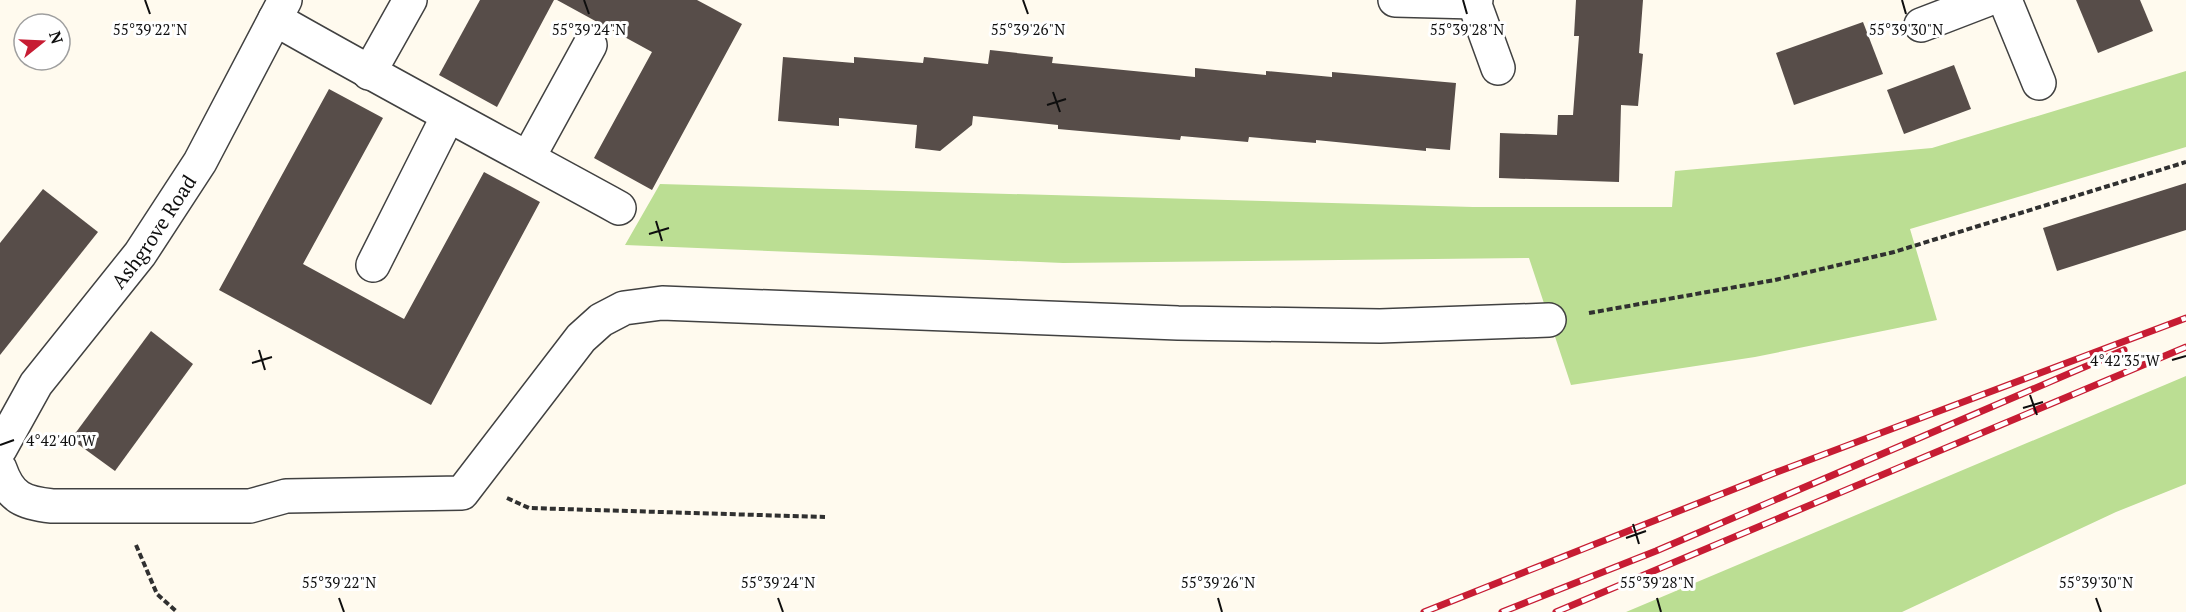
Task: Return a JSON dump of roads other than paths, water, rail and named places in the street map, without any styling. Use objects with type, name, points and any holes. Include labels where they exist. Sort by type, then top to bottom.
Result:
[{"type":"street","points":[[369,73],[410,0]]},
{"type":"street","points":[[1395,0],[1475,1],[1498,68]]},
{"type":"street","points":[[1921,25],[1986,0]]},
{"type":"street","points":[[2005,0],[2039,83]]},
{"type":"street","points":[[280,10],[369,73],[619,208]]},
{"type":"street","name":"Ashgrove Road","points":[[0,449],[36,384],[140,254],[200,162],[280,10]]},
{"type":"street","points":[[528,158],[590,45]]},
{"type":"street","points":[[373,265],[448,116]]},
{"type":"street","points":[[0,469],[3,479],[15,494],[29,503],[52,506],[250,507],[286,496],[462,493],[580,338],[602,320],[624,308],[662,303],[1249,324],[1380,326],[1550,320]]},
{"type":"railway","points":[[1424,612],[1777,472],[2186,318]]},
{"type":"railway","points":[[1556,612],[2186,347]]},
{"type":"railway","points":[[1502,612],[1656,551],[2124,350]]}]
